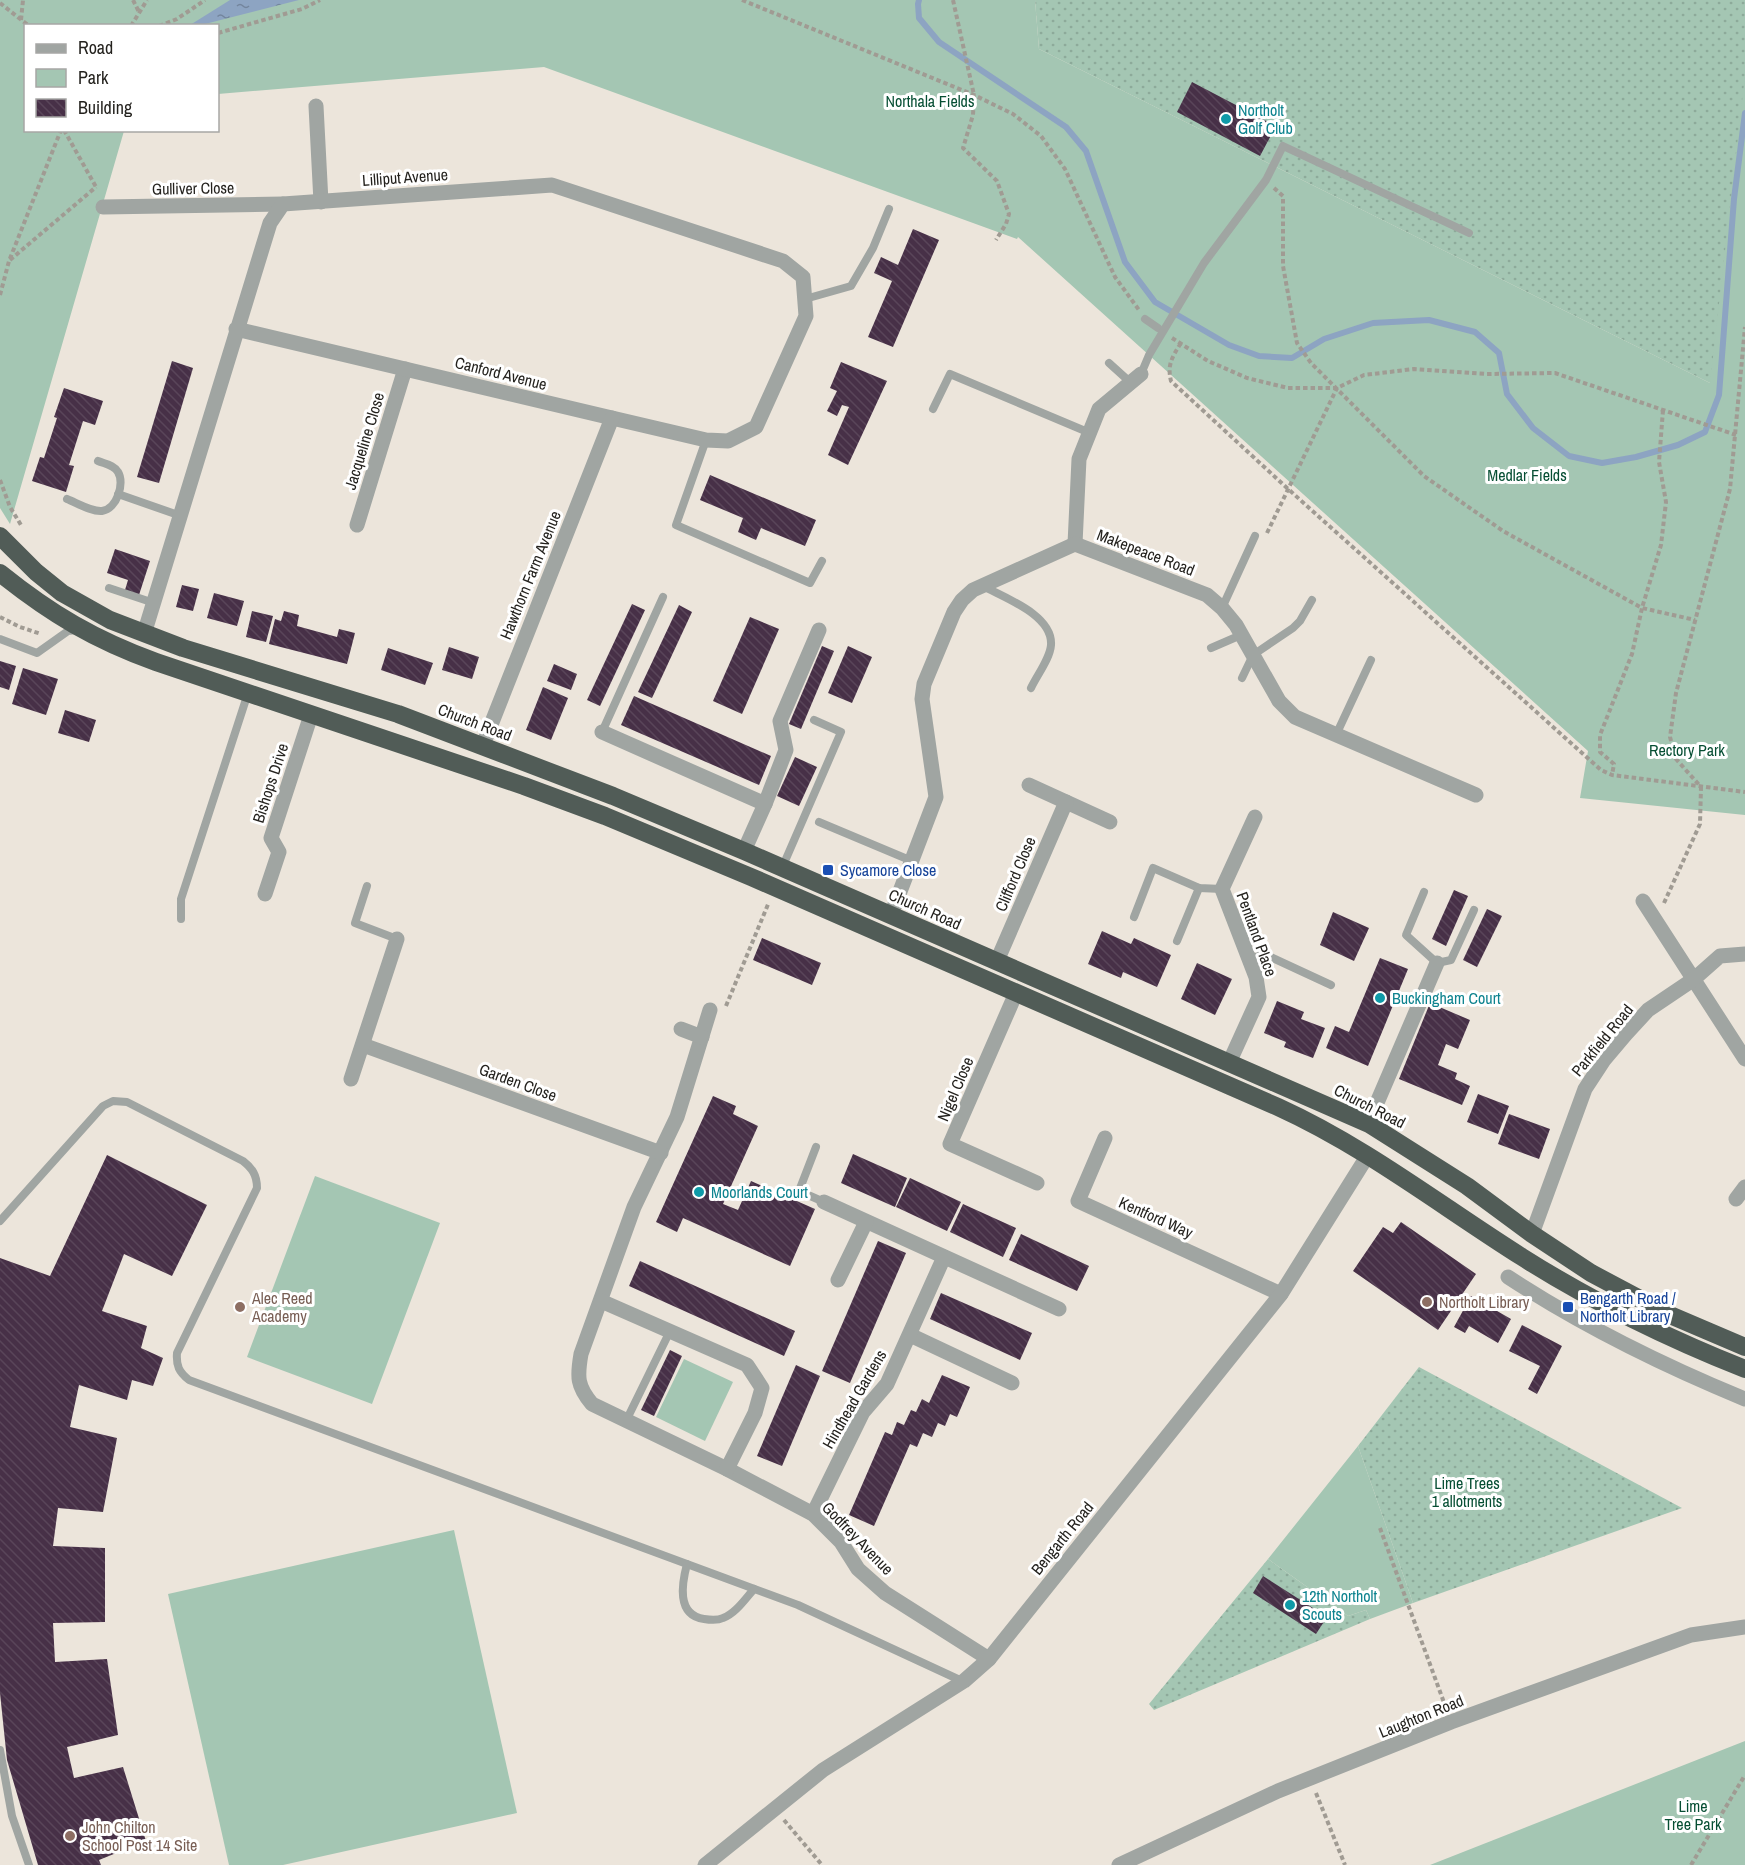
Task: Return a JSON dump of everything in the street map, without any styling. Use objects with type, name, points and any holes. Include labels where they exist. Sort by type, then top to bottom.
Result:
[{"type":"highway","name":"Church Road","points":[[0,536],[36,573],[62,592],[110,620],[144,634],[398,714],[613,796],[1229,1063],[1371,1118],[1532,1234],[1592,1274],[1670,1314],[1745,1347]]},
{"type":"highway","points":[[0,573],[29,596],[80,630],[136,655],[524,786],[605,816],[1278,1107],[1317,1125],[1368,1155],[1580,1293],[1660,1334],[1745,1370]]},
{"type":"street","points":[[316,106],[321,202]]},
{"type":"street","name":"Lilliput Avenue","points":[[283,204],[552,185],[783,261],[803,277],[806,316],[756,428]]},
{"type":"street","points":[[144,634],[270,223],[283,204]]},
{"type":"street","name":"Gulliver Close","points":[[103,207],[283,204]]},
{"type":"street","name":"Canford Avenue","points":[[236,329],[706,440],[728,441],[756,428]]},
{"type":"street","name":"Jacqueline Close","points":[[357,525],[405,369]]},
{"type":"street","points":[[1075,544],[1080,459],[1100,409],[1136,378]]},
{"type":"street","name":"Hawthorn Farm Avenue","points":[[483,746],[612,418]]},
{"type":"street","name":"Makepeace Road","points":[[891,915],[936,797],[922,699],[924,684],[954,612],[973,590],[1075,544],[1207,595],[1222,608],[1241,635],[1279,701],[1295,717],[1476,795]]},
{"type":"street","points":[[744,851],[786,750],[780,721],[819,630]]},
{"type":"street","name":"Bishops Drive","points":[[265,894],[279,852],[271,838],[311,714]]},
{"type":"street","points":[[602,732],[765,804]]},
{"type":"street","points":[[1029,785],[1110,822]]},
{"type":"street","name":"Clifford Close","points":[[996,961],[1066,802]]},
{"type":"street","name":"Pentland Place","points":[[1229,1063],[1259,998],[1256,976],[1222,889],[1255,817]]},
{"type":"street","points":[[1643,901],[1745,1059]]},
{"type":"street","points":[[351,1079],[397,939]]},
{"type":"street","name":"Parkfield Road","points":[[1532,1234],[1585,1089],[1604,1060],[1648,1010],[1694,979],[1720,956],[1745,954]]},
{"type":"street","points":[[1371,1118],[1437,963]]},
{"type":"street","name":"Nigel Close","points":[[1016,993],[950,1144],[1037,1183]]},
{"type":"street","name":"Godfrey Avenue","points":[[710,1010],[677,1117],[662,1153],[634,1207],[581,1354],[578,1373],[581,1390],[592,1404],[727,1469],[813,1514],[841,1542],[858,1569],[885,1593],[989,1659]]},
{"type":"street","points":[[681,1029],[702,1037]]},
{"type":"street","name":"Garden Close","points":[[363,1045],[662,1153]]},
{"type":"street","name":"Kentford Way","points":[[1105,1138],[1078,1201],[1281,1294]]},
{"type":"street","name":"Bengarth Road","points":[[705,1865],[823,1770],[964,1681],[989,1659],[1281,1294],[1368,1155]]},
{"type":"street","points":[[824,1202],[1059,1309]]},
{"type":"street","points":[[838,1280],[866,1222]]},
{"type":"street","name":"Hindhead Gardens","points":[[813,1514],[863,1412],[887,1384],[944,1257]]},
{"type":"street","points":[[1508,1277],[1596,1330],[1649,1358],[1745,1399]]},
{"type":"street","points":[[601,1301],[747,1365],[762,1388],[755,1413],[727,1469]]},
{"type":"street","points":[[910,1335],[1012,1383]]},
{"type":"street","name":"Laughton Road","points":[[1119,1865],[1278,1791],[1451,1722],[1691,1635],[1745,1627]]},
{"type":"lane","points":[[1109,363],[1136,378],[1204,263],[1266,180],[1283,146],[1469,233]]},
{"type":"lane","points":[[805,299],[851,286],[873,248],[889,208]]},
{"type":"lane","points":[[1145,319],[1158,328]]},
{"type":"lane","points":[[933,410],[950,374],[1090,433]]},
{"type":"lane","points":[[706,440],[676,525],[810,583],[822,561]]},
{"type":"lane","points":[[67,499],[99,511],[113,504],[121,486],[118,471],[98,461]]},
{"type":"lane","points":[[118,494],[181,516]]},
{"type":"lane","points":[[1222,608],[1255,536]]},
{"type":"lane","points":[[983,586],[1035,614],[1047,629],[1051,644],[1050,650],[1031,688]]},
{"type":"lane","points":[[110,588],[154,603]]},
{"type":"lane","points":[[602,732],[663,597]]},
{"type":"lane","points":[[1242,678],[1252,655],[1293,628],[1300,621],[1312,600]]},
{"type":"lane","points":[[0,639],[37,652],[68,631],[80,630]]},
{"type":"lane","points":[[1211,648],[1241,635]]},
{"type":"lane","points":[[1336,735],[1371,660]]},
{"type":"lane","points":[[182,919],[181,899],[248,693]]},
{"type":"lane","points":[[783,868],[841,732],[814,720]]},
{"type":"lane","points":[[819,822],[912,861]]},
{"type":"lane","points":[[1134,917],[1153,868],[1199,888],[1222,889]]},
{"type":"lane","points":[[367,886],[355,923],[397,939]]},
{"type":"lane","points":[[1177,941],[1199,888]]},
{"type":"lane","points":[[1424,892],[1406,935],[1437,963],[1451,960],[1474,910]]},
{"type":"lane","points":[[1250,959],[1264,954],[1330,985]]},
{"type":"lane","points":[[0,1221],[103,1106],[114,1101],[127,1102],[243,1161],[251,1168],[257,1179],[257,1188],[177,1353],[176,1365],[181,1374],[189,1380],[798,1605],[964,1681]]},
{"type":"lane","points":[[816,1147],[799,1191],[824,1202]]},
{"type":"lane","points":[[626,1421],[670,1331]]},
{"type":"lane","points":[[687,1564],[682,1593],[684,1605],[691,1614],[700,1619],[723,1618],[737,1608],[754,1589]]},
{"type":"lane","points":[[0,1750],[12,1816],[29,1865]]},
{"type":"path","points":[[21,20],[23,0]]},
{"type":"path","points":[[133,0],[139,12]]},
{"type":"path","points":[[131,24],[147,0]]},
{"type":"path","points":[[164,24],[177,19],[205,0]]},
{"type":"path","points":[[219,33],[302,9],[320,0]]},
{"type":"path","points":[[742,0],[974,95],[1013,114],[1041,136],[1065,169],[1115,277],[1145,319]]},
{"type":"path","points":[[953,0],[974,95],[973,115],[963,148],[997,181],[1009,214],[996,240]]},
{"type":"path","points":[[0,3],[26,24]]},
{"type":"path","points":[[0,295],[9,261],[61,132]]},
{"type":"path","points":[[63,132],[96,187],[103,207]]},
{"type":"path","points":[[1266,180],[1283,196],[1283,266],[1298,343],[1311,363],[1425,476],[1503,531],[1642,608],[1695,620]]},
{"type":"path","points":[[9,261],[96,187]]},
{"type":"path","points":[[1656,921],[1700,825],[1701,787],[1676,759],[1670,737],[1676,693],[1730,489],[1745,327]]},
{"type":"path","points":[[1171,337],[1208,361],[1247,378],[1288,388],[1337,388],[1364,375],[1414,369],[1487,374],[1556,373],[1736,435]]},
{"type":"path","points":[[1181,343],[1168,368],[1171,381],[1601,770],[1612,775],[1745,792]]},
{"type":"path","points":[[1255,536],[1266,534],[1337,388]]},
{"type":"path","points":[[1612,775],[1614,764],[1600,752],[1600,735],[1632,654],[1642,608],[1661,545],[1666,502],[1659,462],[1663,410]]},
{"type":"path","points":[[0,480],[10,507],[21,525]]},
{"type":"path","points":[[0,617],[57,640]]},
{"type":"path","points":[[710,1010],[722,1014],[770,901],[762,898]]},
{"type":"path","points":[[1380,1528],[1451,1722]]},
{"type":"path","points":[[1690,1865],[1745,1774]]},
{"type":"path","points":[[1311,1779],[1345,1865]]},
{"type":"path","points":[[775,1808],[822,1865]]},
{"type":"green space","points":[[0,0],[1035,0],[1039,49],[1710,383],[1745,75],[1745,815],[1580,798],[1588,751],[1018,237],[1017,239],[544,67],[219,94],[219,24],[24,24],[24,132],[124,132],[10,524],[0,508]]},
{"type":"green space","points":[[1035,0],[1745,0],[1745,105],[1724,390],[1039,49]]},
{"type":"green space","points":[[315,1176],[440,1223],[372,1404],[247,1357]]},
{"type":"green space","points":[[684,1359],[733,1382],[705,1441],[656,1417]]},
{"type":"green space","name":"Lime Trees 1 allotments","points":[[1419,1367],[1682,1508],[1413,1603],[1358,1446]]},
{"type":"green space","points":[[1358,1446],[1413,1603],[1370,1619],[1366,1610],[1348,1616],[1268,1559]]},
{"type":"green space","points":[[454,1530],[517,1813],[283,1865],[229,1865],[168,1594]]},
{"type":"green space","points":[[1268,1559],[1348,1616],[1366,1610],[1370,1619],[1154,1710],[1149,1704]]},
{"type":"green space","name":"Lime Tree Park","points":[[1745,1741],[1745,1865],[1430,1865]]},
{"type":"water","points":[[230,0],[299,0],[205,24],[192,24]]},
{"type":"building","name":"Northolt Golf Club","points":[[1192,82],[1276,126],[1260,156],[1177,112]]},
{"type":"building","points":[[913,229],[939,240],[893,347],[868,337],[892,281],[874,273],[881,257],[898,265]]},
{"type":"building","points":[[172,361],[193,368],[159,483],[137,477]]},
{"type":"building","points":[[841,362],[887,381],[848,465],[828,455],[849,407],[842,405],[837,416],[827,411],[837,391],[830,388]]},
{"type":"building","points":[[64,388],[103,401],[95,425],[83,421],[69,465],[74,466],[66,492],[32,481],[40,457],[44,458]]},
{"type":"building","points":[[710,475],[816,520],[805,546],[761,528],[756,540],[738,532],[743,518],[700,500]]},
{"type":"building","points":[[115,549],[150,561],[139,595],[125,590],[128,580],[107,573]]},
{"type":"building","points":[[182,585],[199,589],[193,611],[176,607]]},
{"type":"building","points":[[214,593],[244,601],[237,626],[207,618]]},
{"type":"building","points":[[632,604],[645,610],[600,706],[587,700]]},
{"type":"building","points":[[679,605],[692,612],[652,698],[638,692]]},
{"type":"building","points":[[252,611],[273,616],[266,642],[246,637]]},
{"type":"building","points":[[284,611],[299,615],[297,626],[337,637],[339,629],[355,633],[347,664],[269,644],[275,619],[281,621]]},
{"type":"building","points":[[750,617],[779,629],[742,714],[713,701]]},
{"type":"building","points":[[822,646],[834,651],[801,729],[789,724]]},
{"type":"building","points":[[848,646],[872,657],[852,703],[828,693]]},
{"type":"building","points":[[449,647],[479,657],[472,679],[442,670]]},
{"type":"building","points":[[388,648],[433,663],[425,685],[381,670]]},
{"type":"building","points":[[0,661],[16,666],[9,690],[0,687]]},
{"type":"building","points":[[554,664],[577,674],[571,690],[547,681]]},
{"type":"building","points":[[23,668],[58,679],[46,715],[12,704]]},
{"type":"building","points":[[543,687],[568,698],[551,740],[526,730]]},
{"type":"building","points":[[634,696],[771,756],[759,785],[621,725]]},
{"type":"building","points":[[65,710],[96,720],[89,742],[58,733]]},
{"type":"building","points":[[795,757],[817,767],[799,806],[777,796]]},
{"type":"building","points":[[1454,890],[1468,896],[1446,946],[1432,939]]},
{"type":"building","points":[[1487,909],[1502,916],[1477,967],[1463,960]]},
{"type":"building","points":[[1333,912],[1369,928],[1354,961],[1320,945]]},
{"type":"building","points":[[1102,931],[1131,944],[1134,938],[1171,955],[1157,987],[1123,972],[1121,978],[1088,964]]},
{"type":"building","points":[[762,938],[821,963],[812,985],[753,960]]},
{"type":"building","name":"Buckingham Court","points":[[1380,958],[1408,969],[1368,1066],[1326,1048],[1335,1026],[1349,1032]]},
{"type":"building","points":[[1197,963],[1232,979],[1215,1015],[1181,999]]},
{"type":"building","points":[[1277,1001],[1304,1012],[1301,1019],[1325,1028],[1313,1058],[1284,1047],[1286,1042],[1264,1033]]},
{"type":"building","points":[[1430,1003],[1470,1020],[1458,1049],[1446,1044],[1438,1065],[1457,1073],[1455,1079],[1470,1086],[1462,1105],[1399,1079]]},
{"type":"building","points":[[1478,1094],[1509,1106],[1498,1134],[1467,1122]]},
{"type":"building","name":"Moorlands Court","points":[[713,1096],[736,1106],[733,1114],[758,1126],[723,1204],[738,1210],[751,1181],[815,1209],[790,1266],[683,1218],[677,1232],[656,1222]]},
{"type":"building","points":[[1509,1114],[1550,1129],[1539,1159],[1498,1144]]},
{"type":"building","points":[[853,1154],[907,1178],[895,1207],[841,1183]]},
{"type":"building","points":[[107,1155],[207,1205],[172,1276],[124,1254],[102,1311],[147,1326],[141,1348],[163,1358],[153,1386],[132,1380],[127,1400],[79,1385],[70,1427],[117,1438],[103,1512],[58,1508],[53,1546],[105,1548],[105,1622],[53,1623],[55,1662],[107,1659],[118,1735],[67,1747],[74,1778],[123,1767],[146,1841],[99,1860],[101,1865],[38,1865],[7,1760],[0,1693],[0,1258],[50,1276]]},
{"type":"building","points":[[910,1178],[961,1202],[947,1231],[896,1207]]},
{"type":"building","points":[[963,1204],[1016,1228],[1003,1257],[950,1232]]},
{"type":"building","name":"Northolt Library","points":[[1401,1222],[1476,1274],[1438,1330],[1353,1271],[1383,1227],[1393,1233]]},
{"type":"building","points":[[1021,1234],[1089,1266],[1077,1291],[1009,1260]]},
{"type":"building","points":[[878,1241],[906,1253],[850,1383],[822,1371]]},
{"type":"building","points":[[640,1261],[795,1331],[784,1356],[629,1286]]},
{"type":"building","points":[[941,1293],[1032,1333],[1020,1360],[930,1319]]},
{"type":"building","points":[[1471,1296],[1511,1319],[1498,1343],[1469,1326],[1465,1333],[1454,1327]]},
{"type":"building","points":[[1522,1325],[1562,1346],[1537,1394],[1528,1389],[1540,1366],[1509,1351]]},
{"type":"building","points":[[670,1350],[682,1356],[654,1416],[641,1410]]},
{"type":"building","points":[[796,1365],[820,1376],[782,1466],[757,1456]]},
{"type":"building","points":[[942,1375],[970,1387],[957,1417],[950,1414],[945,1426],[938,1423],[932,1437],[923,1433],[917,1447],[910,1444],[874,1526],[849,1515],[885,1432],[892,1435],[897,1422],[904,1425],[911,1410],[916,1412],[922,1399],[929,1403]]},
{"type":"building","name":"12th Northolt Scouts","points":[[1263,1576],[1327,1617],[1316,1634],[1253,1593]]},
{"type":"waterway","points":[[919,0],[919,18],[939,42],[1066,127],[1086,151],[1125,262],[1155,302],[1229,345],[1259,356],[1292,358],[1324,339],[1373,323],[1429,320],[1475,332],[1499,353],[1507,394],[1533,428],[1569,456],[1602,463],[1636,457],[1678,445],[1705,432],[1719,395],[1734,199],[1745,113]]},
{"type":"place","name":"Northolt Golf Club","points":[[1226,119]]},
{"type":"place","name":"Sycamore Close","points":[[828,870]]},
{"type":"place","name":"Buckingham Court","points":[[1380,998]]},
{"type":"place","name":"Moorlands Court","points":[[699,1192]]},
{"type":"place","name":"Northolt Library","points":[[1427,1302]]},
{"type":"place","name":"Alec Reed Academy","points":[[240,1307]]},
{"type":"place","name":"Bengarth Road / Northolt Library","points":[[1568,1307]]},
{"type":"place","name":"12th Northolt Scouts","points":[[1290,1605]]},
{"type":"place","name":"John Chilton School Post 14 Site","points":[[70,1836]]},
{"type":"park label","name":"Northala Fields","points":[[930,101]]},
{"type":"park label","name":"Medlar Fields","points":[[1527,475]]},
{"type":"park label","name":"Rectory Park","points":[[1687,750]]}]
